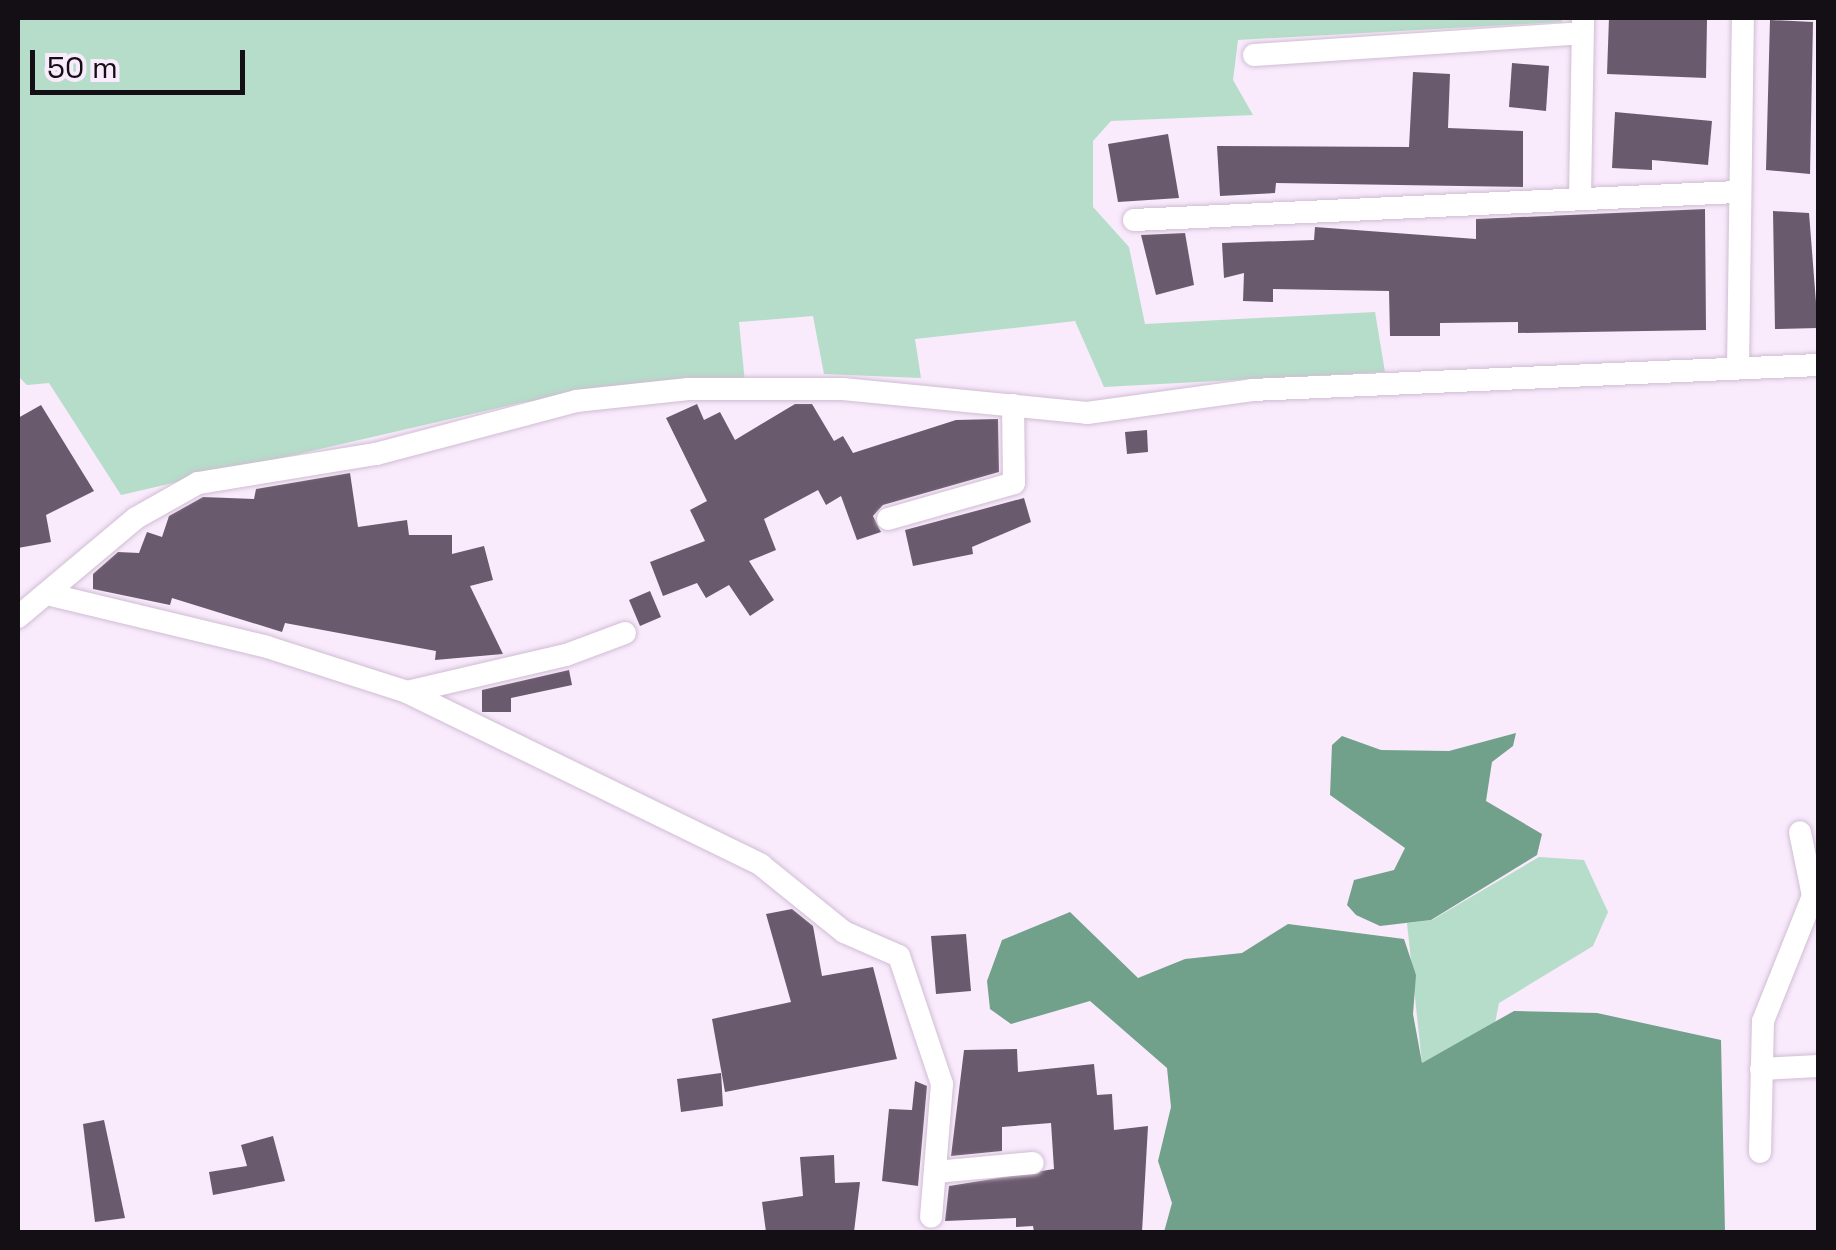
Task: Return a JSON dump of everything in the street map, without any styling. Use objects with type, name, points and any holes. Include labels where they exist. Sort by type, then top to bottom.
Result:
[{"type":"street","points":[[1738,368],[1743,18]]},
{"type":"street","points":[[1254,55],[1582,25],[1580,198]]},
{"type":"street","points":[[1134,220],[1738,192]]},
{"type":"street","points":[[18,617],[136,518],[198,483],[376,454],[576,402],[688,388],[843,389],[1106,412],[1252,390],[1818,365]]},
{"type":"street","points":[[888,519],[1014,483],[1013,405]]},
{"type":"street","points":[[48,594],[268,648],[407,692],[761,865],[844,932],[899,956],[942,1084],[931,1217]]},
{"type":"street","points":[[407,692],[566,656],[626,633]]},
{"type":"street","points":[[1760,1152],[1762,1020],[1813,896],[1800,832]]},
{"type":"street","points":[[1790,955],[1818,949]]},
{"type":"street","points":[[1762,1069],[1818,1066]]},
{"type":"street","points":[[936,1172],[1033,1163]]},
{"type":"shaded area","points":[[18,18],[1562,18],[1562,22],[1238,40],[1233,80],[1253,115],[1111,121],[1093,141],[1093,207],[1129,247],[1145,324],[1375,312],[1385,372],[1104,387],[1075,321],[915,339],[921,378],[824,374],[813,316],[739,322],[745,383],[524,402],[121,495],[49,383],[27,385],[18,376]]},
{"type":"shaded area","points":[[1516,733],[1513,746],[1492,762],[1486,801],[1542,834],[1537,855],[1431,920],[1380,926],[1356,915],[1347,905],[1354,880],[1394,870],[1405,848],[1330,795],[1332,745],[1342,736],[1381,750],[1449,751]]},
{"type":"shaded area","points":[[1539,857],[1584,860],[1608,912],[1593,946],[1499,1003],[1495,1023],[1422,1063],[1407,923],[1432,920]]},
{"type":"shaded area","points":[[1070,912],[1138,978],[1185,959],[1242,953],[1288,924],[1404,939],[1416,975],[1413,1014],[1422,1063],[1514,1011],[1597,1013],[1721,1040],[1725,1232],[1164,1232],[1172,1203],[1158,1161],[1171,1107],[1167,1068],[1090,1001],[1011,1024],[990,1009],[987,981],[1002,940]]},
{"type":"building","points":[[1609,18],[1707,20],[1706,78],[1607,74]]},
{"type":"building","points":[[1770,20],[1813,22],[1810,174],[1766,170]]},
{"type":"building","points":[[1512,63],[1549,66],[1546,111],[1509,107]]},
{"type":"building","points":[[1413,72],[1450,74],[1448,128],[1523,131],[1523,187],[1276,183],[1275,193],[1220,196],[1217,146],[1409,147]]},
{"type":"building","points":[[1615,112],[1712,121],[1708,165],[1652,160],[1652,170],[1612,168]]},
{"type":"building","points":[[1168,134],[1179,198],[1118,202],[1108,144]]},
{"type":"building","points":[[1705,209],[1706,330],[1518,333],[1518,322],[1440,323],[1440,336],[1390,336],[1389,291],[1273,289],[1273,302],[1243,301],[1244,273],[1224,278],[1222,243],[1314,240],[1315,227],[1476,239],[1476,219]]},
{"type":"building","points":[[1773,211],[1809,213],[1818,328],[1775,329]]},
{"type":"building","points":[[1185,233],[1194,285],[1156,295],[1141,235]]},
{"type":"building","points":[[697,404],[704,420],[720,412],[735,440],[795,404],[812,404],[834,441],[843,436],[853,453],[956,420],[998,419],[999,472],[883,505],[873,516],[881,532],[857,540],[841,496],[826,505],[818,490],[764,519],[776,550],[749,561],[774,600],[750,616],[729,585],[706,598],[697,583],[663,596],[650,562],[705,541],[690,510],[707,501],[666,418]]},
{"type":"building","points":[[41,405],[94,491],[46,515],[51,542],[18,548],[18,418]]},
{"type":"building","points":[[1147,430],[1148,452],[1127,454],[1125,432]]},
{"type":"building","points":[[350,473],[358,527],[407,520],[409,535],[452,535],[452,554],[484,546],[493,580],[470,586],[503,654],[435,660],[436,651],[285,623],[282,632],[172,598],[170,605],[93,589],[93,574],[118,552],[139,553],[147,532],[162,537],[169,516],[203,497],[254,499],[256,489]]},
{"type":"building","points":[[1024,498],[1031,522],[972,547],[973,554],[913,566],[905,530]]},
{"type":"building","points":[[650,591],[661,617],[640,626],[629,600]]},
{"type":"building","points":[[569,670],[572,685],[511,698],[511,712],[482,712],[482,690]]},
{"type":"building","points":[[792,909],[813,926],[822,976],[873,967],[897,1059],[725,1092],[712,1019],[791,1002],[766,914]]},
{"type":"building","points":[[966,934],[971,991],[936,994],[931,936]]},
{"type":"building","points":[[1017,1049],[1018,1072],[1094,1064],[1097,1095],[1112,1094],[1114,1130],[1148,1126],[1142,1232],[1034,1232],[1033,1226],[1016,1227],[1016,1218],[945,1221],[949,1186],[1054,1169],[1051,1123],[1002,1127],[1002,1151],[951,1156],[964,1050]]},
{"type":"building","points":[[721,1073],[723,1106],[681,1112],[677,1079]]},
{"type":"building","points":[[915,1081],[927,1086],[918,1186],[882,1181],[889,1109],[912,1110]]},
{"type":"building","points":[[104,1120],[125,1218],[95,1222],[83,1124]]},
{"type":"building","points":[[273,1136],[285,1181],[213,1195],[209,1172],[247,1166],[241,1145]]},
{"type":"building","points":[[834,1155],[835,1183],[860,1182],[854,1232],[766,1232],[762,1202],[803,1196],[800,1157]]}]
